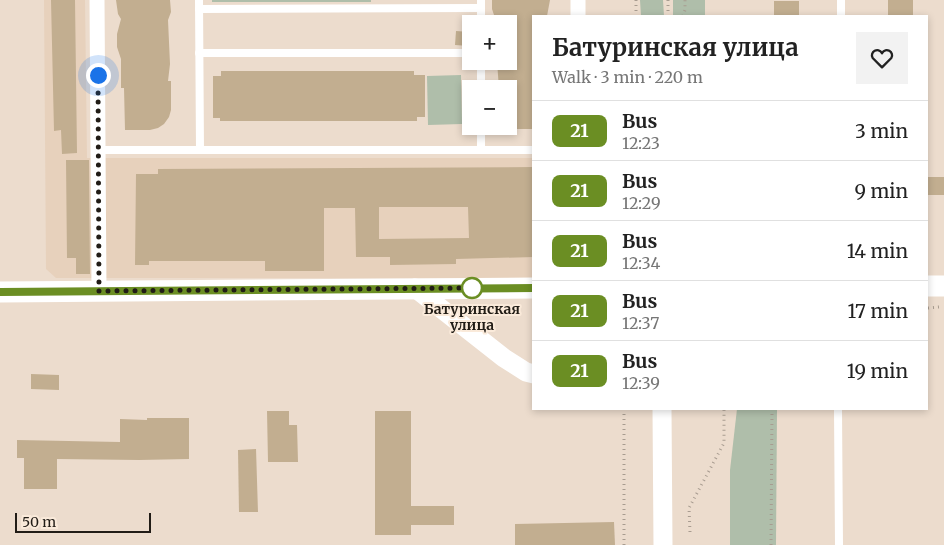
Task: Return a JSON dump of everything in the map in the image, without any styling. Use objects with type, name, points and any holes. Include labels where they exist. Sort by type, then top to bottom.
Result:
[{"type":"main road","points":[[928,286],[944,286]]},
{"type":"main road","points":[[0,292],[532,288]]},
{"type":"street","points":[[97,0],[99,291]]},
{"type":"street","points":[[578,0],[578,15]]},
{"type":"street","points":[[415,288],[504,358],[526,372],[532,374]]},
{"type":"street","points":[[661,410],[663,545]]},
{"type":"lane","points":[[199,0],[200,150]]},
{"type":"lane","points":[[841,0],[841,15]]},
{"type":"lane","points":[[199,9],[480,4]]},
{"type":"lane","points":[[199,53],[462,53]]},
{"type":"lane","points":[[480,135],[480,150]]},
{"type":"lane","points":[[98,150],[532,150]]},
{"type":"lane","points":[[838,410],[839,545]]},
{"type":"path","points":[[636,0],[636,15]]},
{"type":"path","points":[[668,0],[668,15]]},
{"type":"path","points":[[683,15],[686,0]]},
{"type":"path","points":[[928,308],[944,307]]},
{"type":"path","points":[[624,410],[624,545]]},
{"type":"path","points":[[690,532],[689,508],[724,443],[724,410]]},
{"type":"path","points":[[771,545],[772,410]]},
{"type":"shaded area","points":[[44,0],[85,0],[87,158],[532,158],[532,278],[56,278],[46,269]]},
{"type":"green space","points":[[212,0],[371,0],[371,2],[212,2]]},
{"type":"green space","points":[[640,0],[663,0],[664,15],[641,15]]},
{"type":"green space","points":[[673,0],[705,0],[705,15],[673,15]]},
{"type":"green space","points":[[461,75],[462,124],[428,125],[427,76]]},
{"type":"green space","points":[[737,410],[777,410],[776,545],[730,545],[730,470]]},
{"type":"building","points":[[51,0],[75,0],[77,153],[62,154],[61,130],[54,131]]},
{"type":"building","points":[[116,0],[170,0],[171,12],[168,20],[170,64],[168,81],[171,81],[171,110],[164,124],[158,128],[150,130],[125,130],[124,88],[121,88],[121,59],[117,47],[117,34],[121,19],[118,14]]},
{"type":"building","points":[[492,0],[550,0],[547,15],[532,15],[532,129],[517,129],[517,80],[498,80],[498,70],[517,70],[517,15],[494,15]]},
{"type":"building","points":[[888,0],[913,0],[913,15],[888,15]]},
{"type":"building","points":[[774,1],[799,1],[799,15],[774,15]]},
{"type":"building","points":[[456,31],[462,31],[462,46],[455,45]]},
{"type":"building","points":[[221,71],[414,71],[414,75],[425,75],[425,117],[417,117],[417,121],[220,121],[220,118],[213,118],[213,76],[221,76]]},
{"type":"building","points":[[66,160],[89,160],[90,274],[76,274],[76,258],[67,258]]},
{"type":"building","points":[[532,167],[532,257],[456,259],[456,264],[390,265],[390,257],[356,257],[355,208],[324,208],[324,271],[265,271],[265,261],[149,261],[149,265],[135,265],[136,174],[158,174],[158,169]],"holes":[[[379,207],[468,207],[469,238],[379,239]]]},
{"type":"building","points":[[928,177],[944,177],[944,195],[928,195]]},
{"type":"building","points":[[31,374],[59,375],[59,390],[31,389]]},
{"type":"building","points":[[267,411],[289,411],[289,425],[297,425],[298,462],[268,462]]},
{"type":"building","points":[[375,411],[411,411],[411,506],[454,506],[454,525],[411,525],[411,535],[375,535]]},
{"type":"building","points":[[147,418],[189,418],[189,459],[57,459],[57,489],[24,489],[24,458],[17,458],[17,440],[120,442],[120,419],[147,420]]},
{"type":"building","points":[[256,449],[258,512],[239,512],[238,450]]},
{"type":"building","points":[[614,522],[615,545],[515,545],[515,524]]},
{"type":"bus line","name":"21","points":[[0,292],[532,288]]},
{"type":"place","name":"Батуринская улица","points":[[472,288]]},
{"type":"route","points":[[98,75],[99,291],[472,288]]}]
